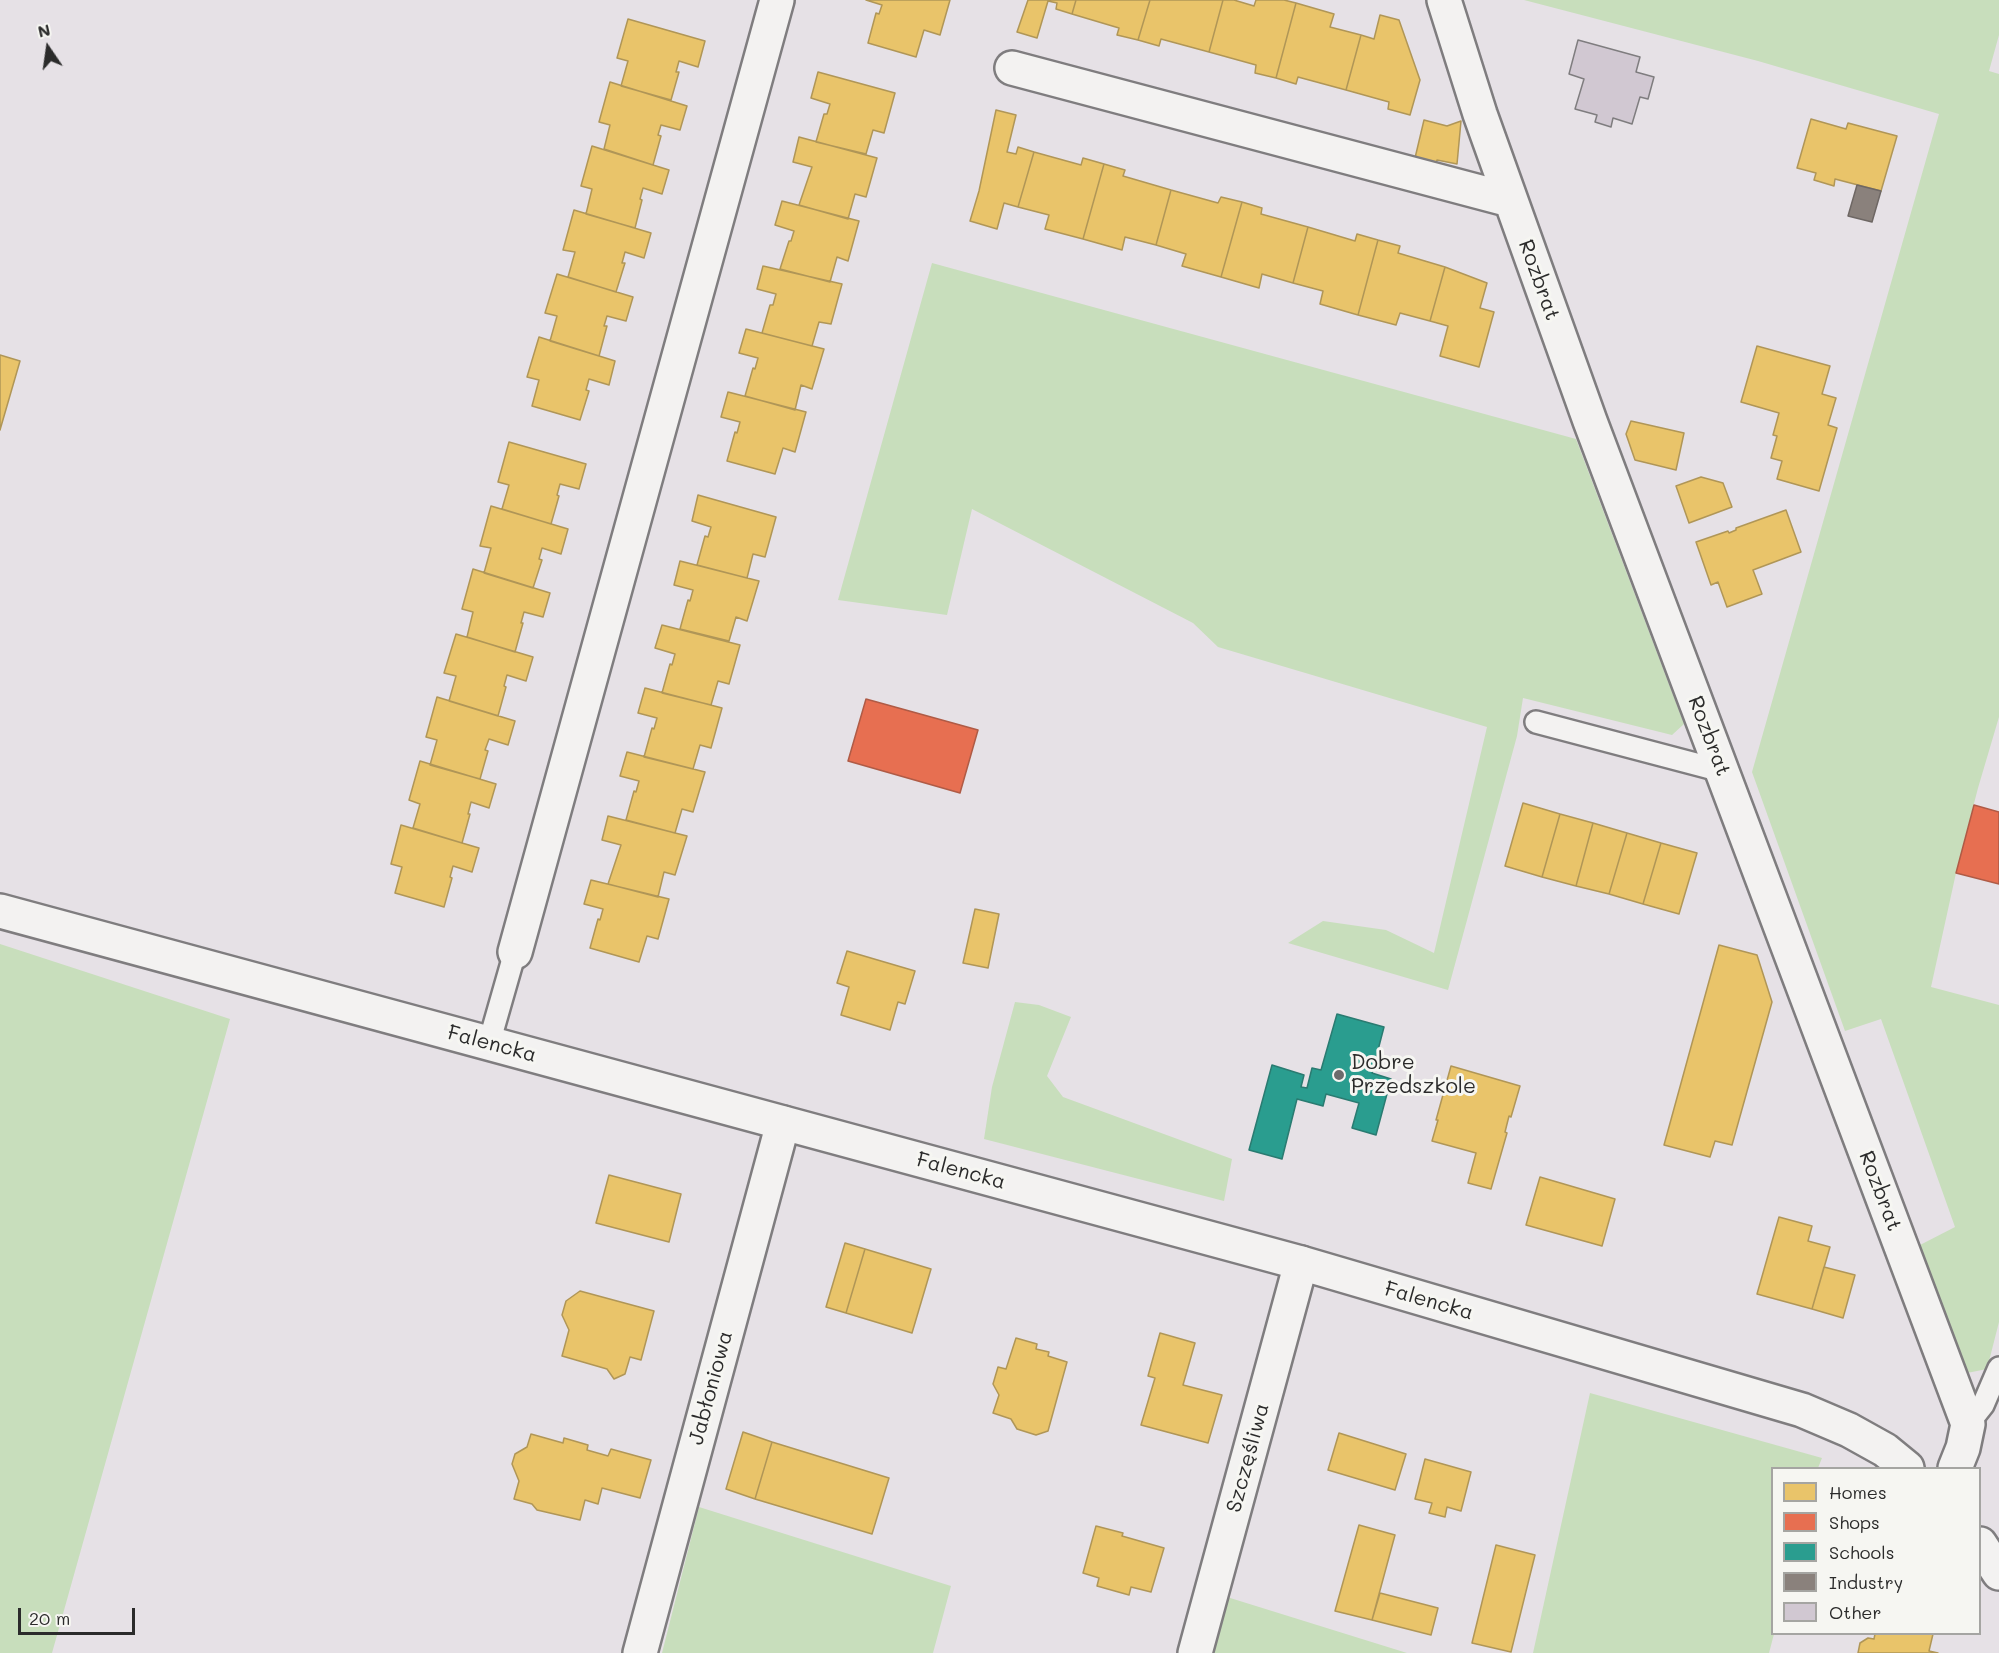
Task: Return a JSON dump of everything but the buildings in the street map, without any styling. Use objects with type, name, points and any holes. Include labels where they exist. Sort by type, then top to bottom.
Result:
[{"type":"street","points":[[515,952],[777,0]]},
{"type":"street","name":"Rozbrat","points":[[1444,0],[1480,114],[1590,421],[1968,1424]]},
{"type":"street","points":[[1012,68],[1510,200]]},
{"type":"street","name":"Falencka","points":[[0,911],[1301,1263],[1802,1410],[1849,1430],[1885,1450],[1906,1467]]},
{"type":"street","name":"Jabłoniowa","points":[[640,1653],[783,1123]]},
{"type":"street","name":"Szczęśliwa","points":[[1196,1653],[1301,1263]]},
{"type":"street","points":[[1955,1467],[1963,1448],[1968,1424]]},
{"type":"street","points":[[1981,1546],[1999,1574]]},
{"type":"lane","points":[[1536,722],[1722,771]]},
{"type":"lane","points":[[489,1044],[515,952]]},
{"type":"lane","points":[[1968,1424],[1983,1405],[1999,1368]]},
{"type":"green space","points":[[1524,0],[1999,0],[1999,35],[1989,71],[1999,74],[1999,717],[1956,873],[1931,987],[1999,1005],[1999,1322],[1987,1369],[1967,1373],[1920,1245],[1955,1227],[1881,1019],[1845,1031],[1752,772],[1939,114],[1758,61]]},
{"type":"green space","points":[[932,263],[1576,439],[1684,724],[1672,735],[1523,698],[1517,736],[1448,990],[1288,943],[1323,921],[1386,930],[1434,953],[1487,727],[1218,647],[1193,623],[972,509],[947,615],[838,600]]},
{"type":"green space","points":[[0,944],[230,1019],[52,1653],[0,1653]]},
{"type":"green space","points":[[1015,1002],[1039,1005],[1071,1017],[1047,1076],[1063,1097],[1232,1159],[1224,1201],[984,1139],[992,1087]]},
{"type":"green space","points":[[1590,1393],[1822,1458],[1818,1467],[1771,1467],[1771,1635],[1774,1635],[1769,1653],[1533,1653]]},
{"type":"green space","points":[[699,1507],[951,1586],[933,1653],[662,1653]]},
{"type":"green space","points":[[1227,1597],[1407,1653],[1212,1653]]},
{"type":"place","name":"Dobre Przedszkole","points":[[1339,1075]]}]
